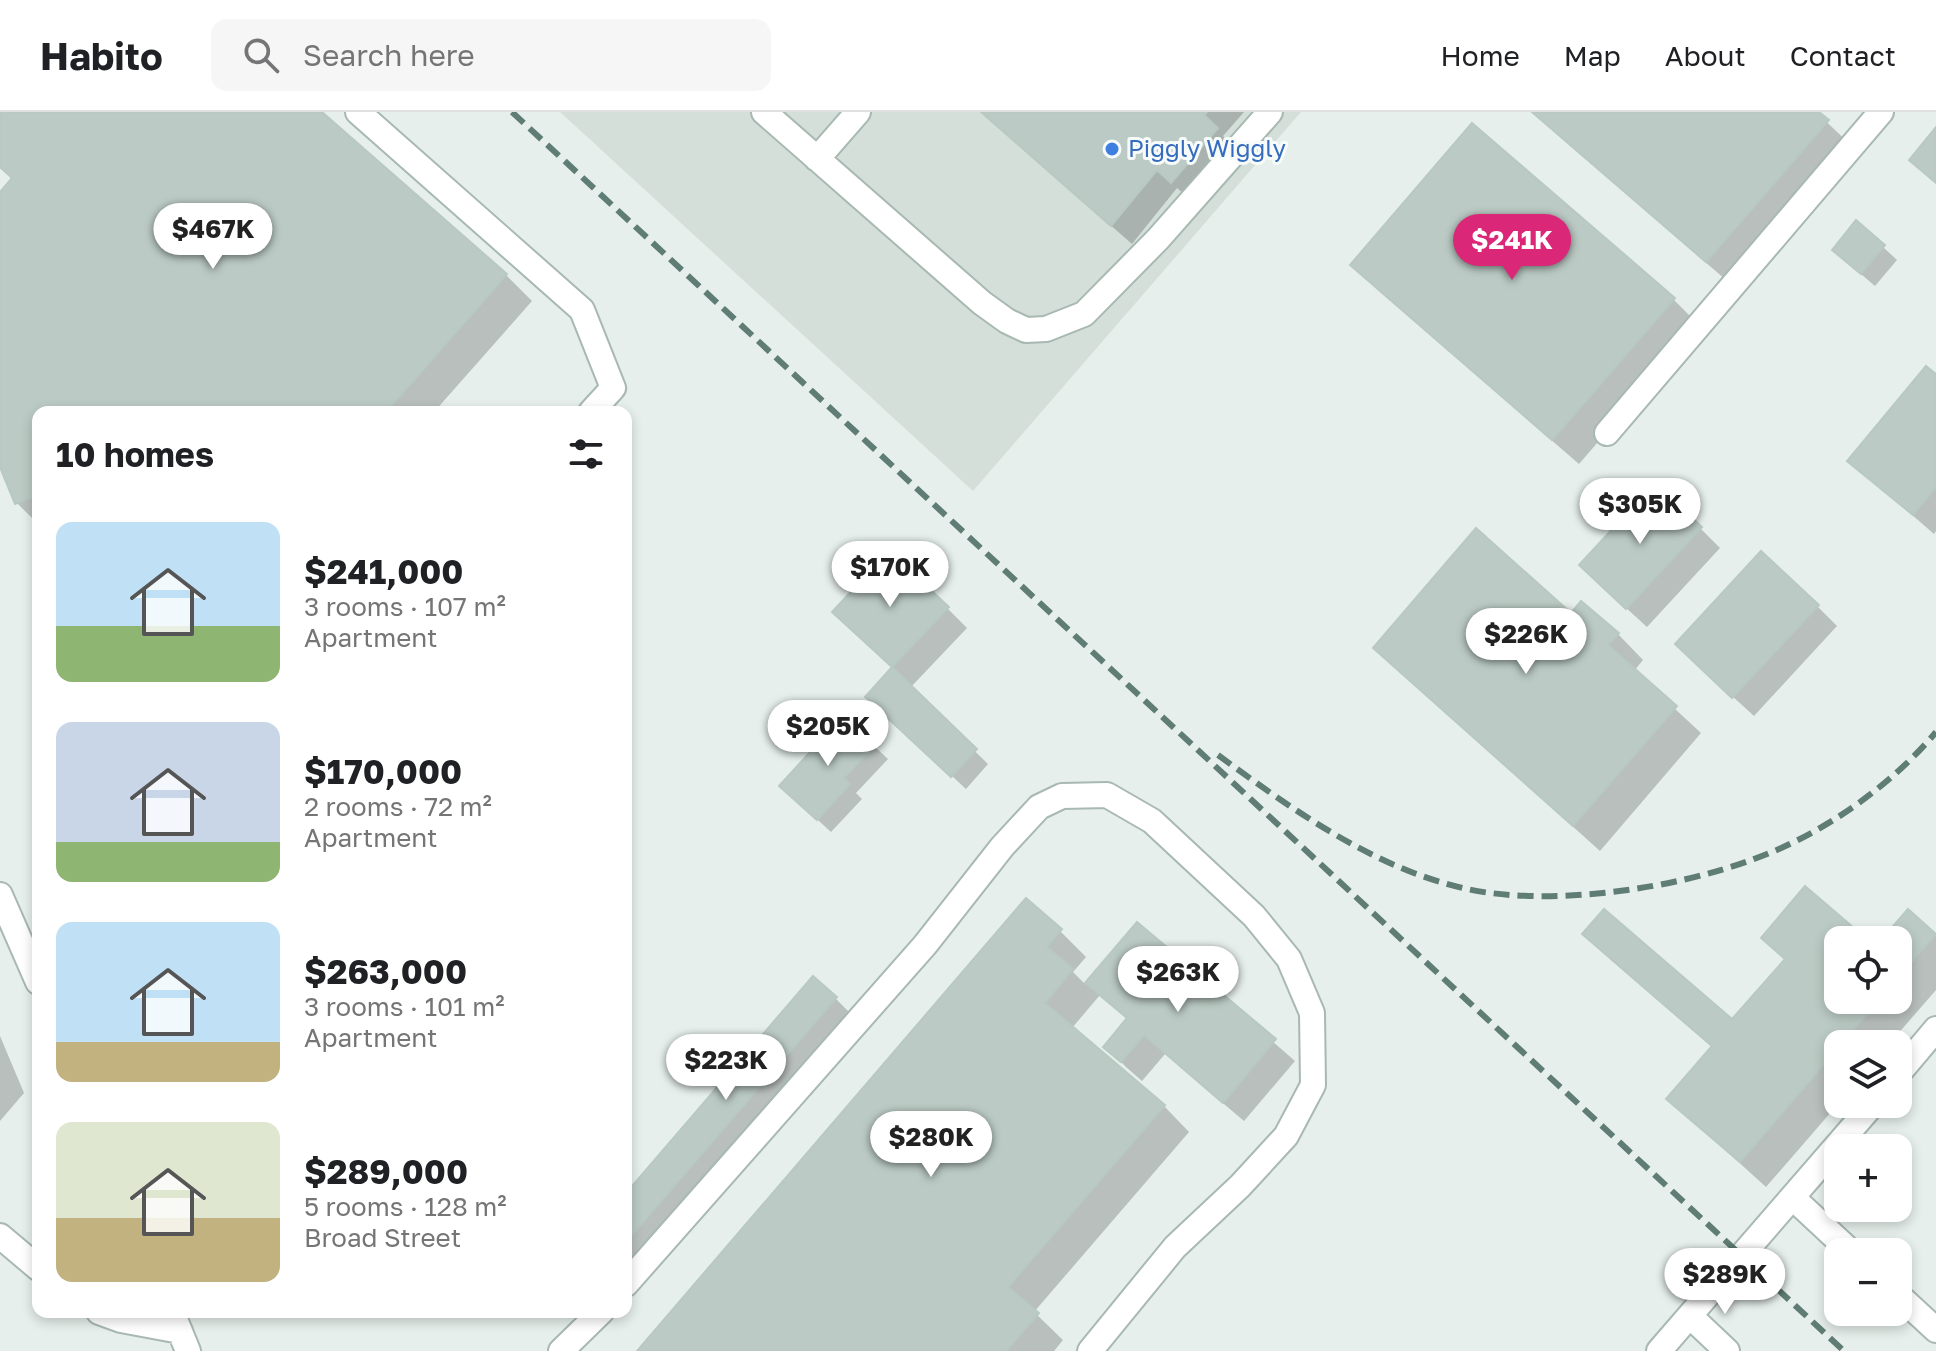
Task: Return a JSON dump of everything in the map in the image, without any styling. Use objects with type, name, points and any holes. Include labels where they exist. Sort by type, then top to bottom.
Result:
[{"type":"street","points":[[358,112],[582,310],[613,388],[596,406]]},
{"type":"street","points":[[764,112],[1007,321],[1026,330],[1046,329],[1084,314],[1158,239],[1270,112]]},
{"type":"street","points":[[817,159],[858,112]]},
{"type":"street","points":[[1607,433],[1881,112]]},
{"type":"street","points":[[632,1277],[925,945],[1002,847],[1039,807],[1062,796],[1107,795],[1152,821],[1254,916],[1289,959],[1312,1013],[1313,1085],[1286,1136],[1240,1186],[1175,1247],[1090,1351]]},
{"type":"street","points":[[0,895],[32,968]]},
{"type":"street","points":[[1912,1057],[1936,1029]]},
{"type":"street","points":[[1659,1351],[1861,1118]]},
{"type":"street","points":[[1793,1198],[1836,1238]]},
{"type":"street","points":[[0,1236],[32,1263]]},
{"type":"street","points":[[1912,1308],[1936,1330]]},
{"type":"street","points":[[1690,1316],[1727,1351]]},
{"type":"street","points":[[116,1318],[180,1331]]},
{"type":"street","points":[[561,1351],[596,1318]]},
{"type":"shaded area","points":[[560,112],[1301,112],[973,491]]},
{"type":"building","points":[[0,112],[322,112],[507,274],[391,406],[32,406],[32,497],[15,504],[0,467],[0,192],[12,178],[0,167]]},
{"type":"building","name":"Piggly Wiggly","points":[[981,112],[1207,112],[1204,115],[1218,128],[1171,183],[1157,170],[1111,226]]},
{"type":"building","points":[[1532,112],[1819,112],[1829,120],[1706,262]]},
{"type":"building","points":[[1472,123],[1675,298],[1552,440],[1350,265]]},
{"type":"building","points":[[1936,127],[1936,183],[1909,160]]},
{"type":"building","points":[[1856,220],[1885,245],[1861,274],[1832,250]]},
{"type":"building","points":[[1926,366],[1936,374],[1936,487],[1913,515],[1847,461]]},
{"type":"building","points":[[1655,483],[1702,527],[1626,609],[1579,565]]},
{"type":"building","points":[[1476,528],[1571,613],[1581,601],[1619,633],[1608,645],[1677,706],[1573,826],[1373,648]]},
{"type":"building","points":[[889,551],[949,607],[892,667],[832,612]]},
{"type":"building","points":[[1761,551],[1819,605],[1732,698],[1675,644]]},
{"type":"building","points":[[892,667],[977,749],[951,777],[865,697]]},
{"type":"building","points":[[844,715],[876,744],[844,778],[850,784],[817,820],[779,786]]},
{"type":"building","points":[[1805,886],[1852,926],[1824,926],[1824,1014],[1867,1014],[1853,1030],[1824,1030],[1824,1064],[1740,1162],[1666,1099],[1712,1046],[1582,934],[1604,909],[1732,1019],[1785,959],[1761,938]]},
{"type":"building","points":[[1026,898],[1062,929],[1047,947],[1073,969],[1045,1003],[1165,1105],[1008,1287],[1039,1313],[1006,1351],[637,1351]]},
{"type":"building","points":[[1908,909],[1936,934],[1912,962],[1912,926],[1893,926]]},
{"type":"building","points":[[1137,922],[1276,1039],[1223,1103],[1144,1035],[1121,1062],[1103,1047],[1127,1018],[1085,983]]},
{"type":"building","points":[[813,976],[837,997],[632,1235],[632,1186]]},
{"type":"railway","points":[[512,112],[1844,1351]]},
{"type":"railway","points":[[1218,755],[1336,835],[1433,880],[1500,894],[1574,895],[1687,879],[1779,849],[1829,823],[1876,790],[1936,732]]},
{"type":"place","name":"Piggly Wiggly","points":[[1112,149]]}]
